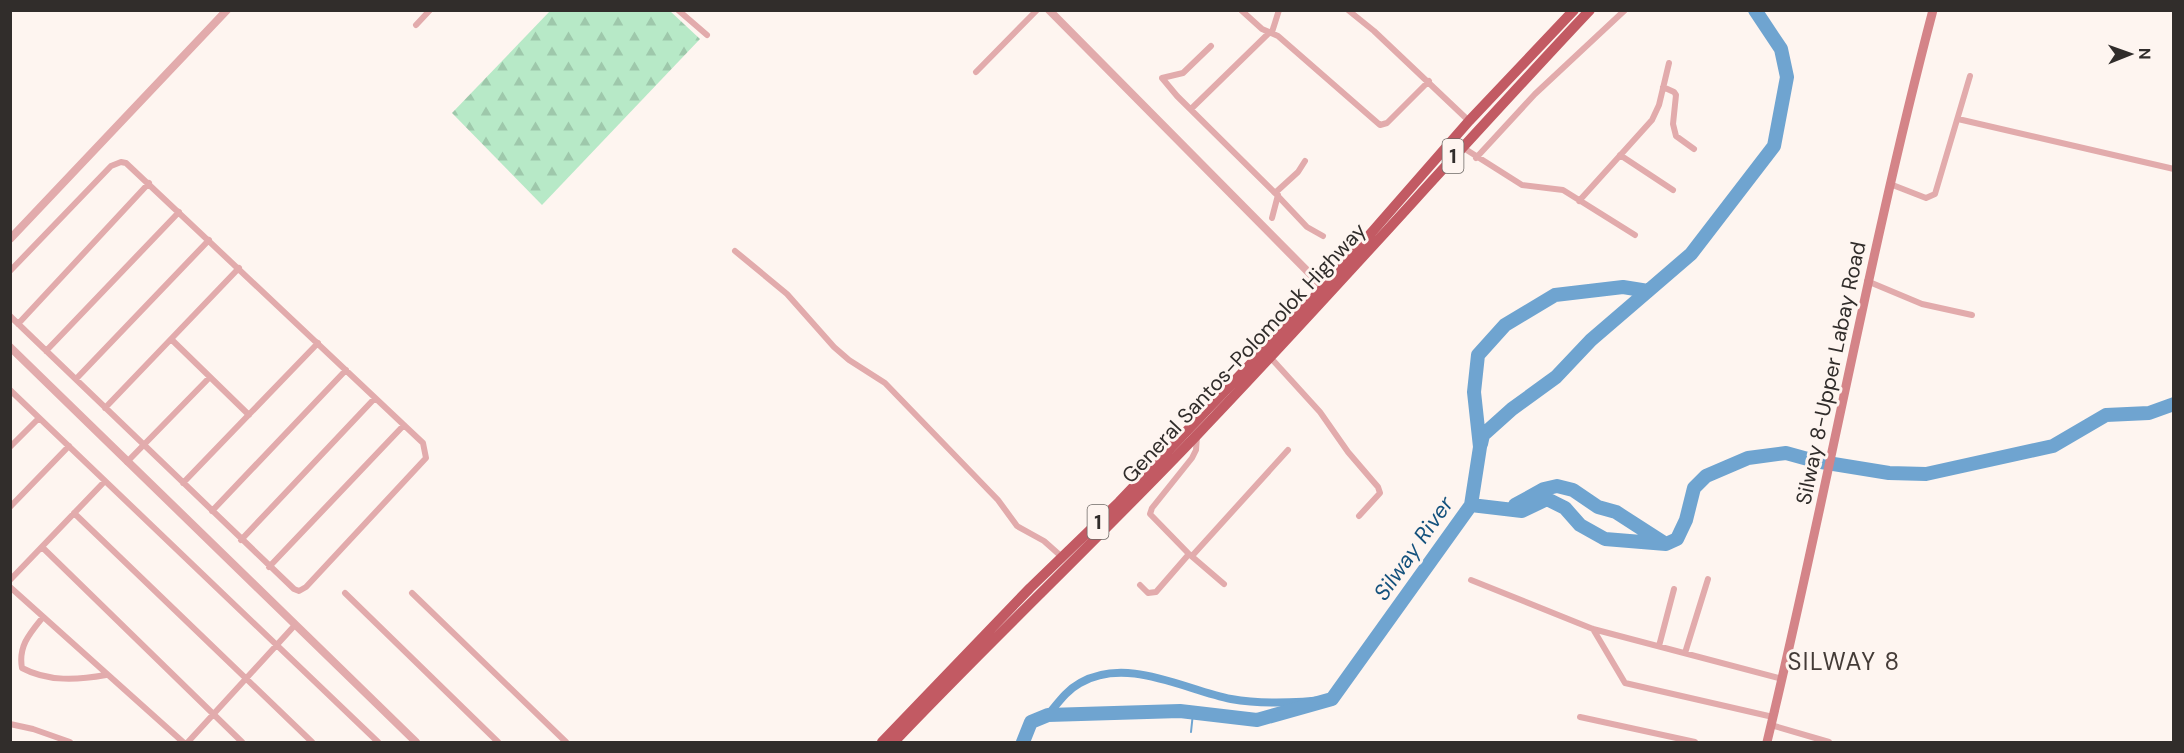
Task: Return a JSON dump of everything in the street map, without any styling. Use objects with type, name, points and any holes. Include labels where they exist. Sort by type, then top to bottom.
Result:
[{"type":"highway","name":"1","points":[[882,742],[1062,557],[1327,291],[1469,121],[1574,10]]},
{"type":"highway","name":"General Santos-Polomolok Highway","points":[[894,742],[1197,436],[1327,291],[1590,10]]},
{"type":"main road","name":"Silway 8-Upper Labay Road","points":[[1767,742],[1826,487],[1867,281],[1934,10]]},
{"type":"street","points":[[10,239],[227,10]]},
{"type":"street","points":[[416,25],[430,10]]},
{"type":"street","points":[[678,10],[707,36]]},
{"type":"street","points":[[976,72],[1037,10]]},
{"type":"street","points":[[1049,10],[1327,291]]},
{"type":"street","points":[[1241,10],[1271,32],[1380,125],[1387,123],[1429,81]]},
{"type":"street","points":[[1191,109],[1271,32],[1279,10]]},
{"type":"street","points":[[1348,10],[1429,81],[1469,121]]},
{"type":"street","points":[[1476,158],[1535,94],[1625,10]]},
{"type":"street","points":[[1211,46],[1183,73],[1159,76],[1307,227],[1323,236]]},
{"type":"street","points":[[1579,201],[1652,120],[1670,63]]},
{"type":"street","points":[[1890,184],[1926,198],[1935,194],[1970,76]]},
{"type":"street","points":[[1663,87],[1676,95],[1673,124],[1676,136],[1694,149]]},
{"type":"street","points":[[1958,119],[2174,170]]},
{"type":"street","points":[[1461,147],[1522,185],[1563,190],[1635,235]]},
{"type":"street","points":[[1620,155],[1673,190]]},
{"type":"street","points":[[10,271],[111,166],[121,162],[126,163],[423,443],[426,458],[306,587],[299,591],[269,567],[10,316]]},
{"type":"street","points":[[1272,218],[1276,194],[1305,162]]},
{"type":"street","points":[[18,324],[149,183]]},
{"type":"street","points":[[46,351],[179,212]]},
{"type":"street","points":[[76,379],[208,240]]},
{"type":"street","points":[[735,250],[787,294],[834,347],[849,360],[885,383],[998,500],[1017,525],[1044,541],[1062,557]]},
{"type":"street","points":[[105,408],[239,268]]},
{"type":"street","points":[[1867,281],[1922,304],[1972,315]]},
{"type":"street","points":[[171,339],[249,415]]},
{"type":"street","points":[[183,483],[318,343]]},
{"type":"street","points":[[10,348],[416,742]]},
{"type":"street","points":[[1269,357],[1320,412],[1348,452],[1378,487],[1380,494],[1359,516]]},
{"type":"street","points":[[212,512],[346,370]]},
{"type":"street","points":[[127,462],[210,377]]},
{"type":"street","points":[[10,390],[378,742]]},
{"type":"street","points":[[241,540],[375,398]]},
{"type":"street","points":[[10,447],[39,417]]},
{"type":"street","points":[[269,567],[404,425]]},
{"type":"street","points":[[1197,436],[1196,450],[1192,458],[1150,514],[1190,555],[1224,584]]},
{"type":"street","points":[[10,507],[69,446]]},
{"type":"street","points":[[1140,585],[1148,593],[1156,592],[1288,450]]},
{"type":"street","points":[[10,580],[105,481]]},
{"type":"street","points":[[74,513],[312,742]]},
{"type":"street","points":[[42,547],[242,742]]},
{"type":"street","points":[[1686,652],[1708,579]]},
{"type":"street","points":[[1471,580],[1593,628],[1782,679]]},
{"type":"street","points":[[10,587],[183,742]]},
{"type":"street","points":[[1659,646],[1674,590]]},
{"type":"street","points":[[345,593],[498,742]]},
{"type":"street","points":[[412,593],[566,742]]},
{"type":"street","points":[[43,617],[27,637],[20,655],[22,668],[35,675],[55,678],[83,680],[106,675]]},
{"type":"street","points":[[188,742],[295,625]]},
{"type":"street","points":[[1593,628],[1625,683],[1772,721],[1829,742]]},
{"type":"street","points":[[1580,717],[1695,742]]},
{"type":"street","points":[[10,724],[57,740],[70,742]]},
{"type":"green space","points":[[550,11],[670,11],[700,39],[542,205],[452,113]]},
{"type":"waterway","name":"Silway River","points":[[1023,742],[1031,722],[1048,715],[1180,711],[1257,720],[1332,699],[1471,505],[1480,447],[1474,392],[1478,355],[1505,325],[1555,295],[1623,287],[1648,291],[1691,254],[1774,146],[1787,77],[1781,49],[1755,10]]},
{"type":"waterway","points":[[1481,444],[1483,435],[1512,409],[1556,377],[1591,340],[1648,291]]},
{"type":"waterway","points":[[1471,505],[1522,511],[1547,499],[1565,508],[1580,525],[1605,539],[1666,544],[1677,539],[1686,520],[1694,488],[1706,476],[1748,458],[1786,453],[1815,461],[1889,473],[1926,474],[2053,446],[2106,415],[2149,413],[2174,404]]},
{"type":"waterway","points":[[1515,505],[1544,489],[1557,486],[1573,490],[1598,507],[1616,512],[1664,543]]},
{"type":"waterway","points":[[1048,715],[1075,686],[1098,676],[1117,673],[1156,678],[1213,695],[1244,701],[1282,703],[1332,699]]},
{"type":"waterway","points":[[1191,732],[1193,713]]},
{"type":"district","name":"SILWAY 8","points":[[1844,662]]}]
